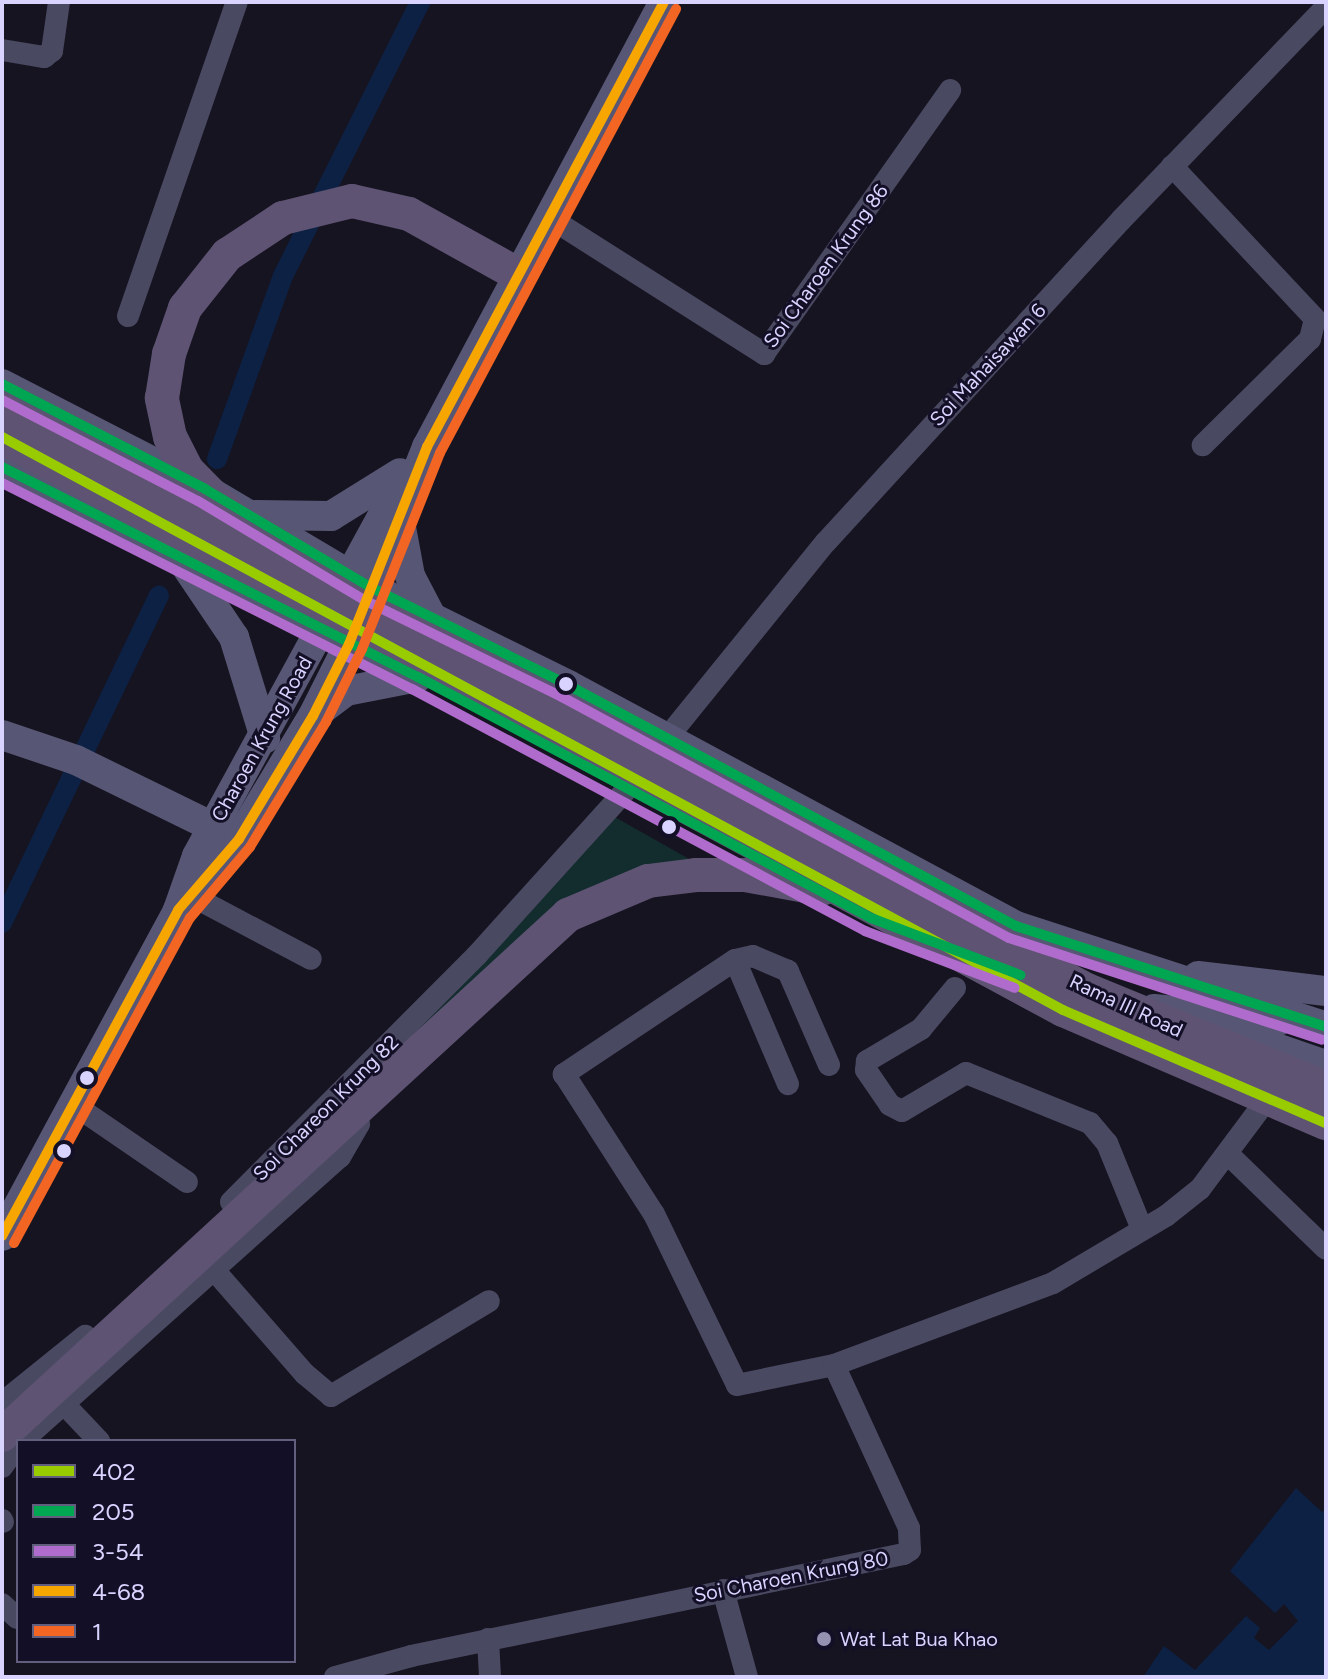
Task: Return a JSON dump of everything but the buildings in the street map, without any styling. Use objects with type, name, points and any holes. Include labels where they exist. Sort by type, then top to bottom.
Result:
[{"type":"main road","name":"Charoen Krung Road","points":[[2,1236],[186,904],[261,806],[313,716],[349,644],[358,581],[420,456],[664,2]]},
{"type":"main road","points":[[276,552],[187,470],[164,420],[163,376],[185,308],[227,255],[283,218],[352,201],[409,214],[519,275]]},
{"type":"main road","points":[[2,384],[246,514],[358,581],[667,738],[1016,926],[1295,1020],[1326,1027]]},
{"type":"main road","name":"Rama III Road","points":[[2,410],[276,552],[1087,990],[1326,1088]]},
{"type":"main road","name":"Rama III Road","points":[[2,437],[868,901],[1063,1010],[1326,1123]]},
{"type":"main road","name":"Charoen Krung Road","points":[[186,904],[213,827],[265,738],[322,630],[400,520],[420,456]]},
{"type":"main road","points":[[246,514],[331,516],[420,456]]},
{"type":"main road","points":[[94,513],[130,519],[153,503],[155,486],[135,457]]},
{"type":"main road","points":[[2,467],[418,677],[809,887],[946,948],[1061,986],[1180,1014],[1312,1061]]},
{"type":"main road","points":[[400,520],[410,576],[432,618]]},
{"type":"main road","points":[[180,556],[234,637],[265,738]]},
{"type":"main road","points":[[313,716],[346,691],[418,677]]},
{"type":"main road","points":[[2,735],[84,764],[213,827]]},
{"type":"main road","points":[[2,1435],[568,915],[603,896],[648,881],[745,875],[868,901]]},
{"type":"main road","points":[[1168,977],[1223,975],[1326,991]]},
{"type":"main road","points":[[1180,1014],[1295,1020]]},
{"type":"street","points":[[2,50],[44,57],[52,51],[59,2]]},
{"type":"street","points":[[128,316],[237,2]]},
{"type":"street","name":"Soi Mahaisawan 6","points":[[667,738],[826,542],[1172,166],[1326,7]]},
{"type":"street","name":"Soi Charoen Krung 86","points":[[550,218],[764,354],[950,90]]},
{"type":"street","points":[[1172,166],[1315,319],[1310,339],[1203,445]]},
{"type":"street","name":"Soi Chareon Krung 82","points":[[2,1403],[149,1281],[345,1092],[627,789]]},
{"type":"street","points":[[186,904],[311,959]]},
{"type":"street","points":[[829,1065],[788,971],[753,956],[735,960],[564,1074],[650,1208],[737,1385],[834,1365],[1030,1293],[1142,1229],[1200,1189],[1312,1061]]},
{"type":"street","points":[[735,960],[788,1084]]},
{"type":"street","points":[[955,988],[921,1029],[867,1061],[868,1074],[897,1112],[966,1073],[1090,1123],[1107,1143],[1142,1229]]},
{"type":"street","points":[[25,1439],[340,1157],[356,1135],[356,1106],[345,1092]]},
{"type":"street","points":[[73,1104],[187,1182]]},
{"type":"street","points":[[1228,1154],[1326,1249]]},
{"type":"street","points":[[215,1271],[305,1374],[331,1396],[489,1301]]},
{"type":"street","name":"Soi Charoen Krung 80","points":[[335,1677],[488,1639],[910,1550],[909,1528],[834,1365]]},
{"type":"street","points":[[64,1404],[97,1439]]},
{"type":"street","points":[[2,1467],[16,1448]]},
{"type":"street","points":[[723,1590],[747,1677]]},
{"type":"street","points":[[488,1639],[490,1677]]},
{"type":"green space","points":[[613,816],[691,860],[608,900],[354,1093]]},
{"type":"water","points":[[1296,1488],[1322,1512],[1326,1508],[1326,1677],[1143,1677],[1164,1646],[1195,1670],[1246,1616],[1260,1628],[1254,1638],[1269,1650],[1298,1621],[1284,1604],[1275,1613],[1230,1571]]},
{"type":"waterway","points":[[217,459],[283,276],[420,2]]},
{"type":"waterway","points":[[2,923],[159,596]]},
{"type":"transit line","name":"4-68","points":[[2,1236],[178,910],[239,839],[313,716],[349,644],[427,447],[664,2]]},
{"type":"transit line","name":"1","points":[[14,1243],[190,918],[250,847],[326,722],[362,649],[440,453],[676,9]]},
{"type":"transit line","name":"205","points":[[2,384],[205,489],[370,587],[568,685],[1016,926],[1326,1027]]},
{"type":"transit line","name":"3-54","points":[[2,400],[198,501],[364,600],[562,697],[1009,938],[1322,1040]]},
{"type":"transit line","name":"402","points":[[2,437],[1063,1010],[1326,1123]]},
{"type":"transit line","name":"205","points":[[2,467],[418,677],[871,918],[1020,975]]},
{"type":"transit line","name":"3-54","points":[[2,483],[412,689],[865,931],[1015,988]]},
{"type":"place","name":"Wat Lat Bua Khao","points":[[824,1639]]}]
